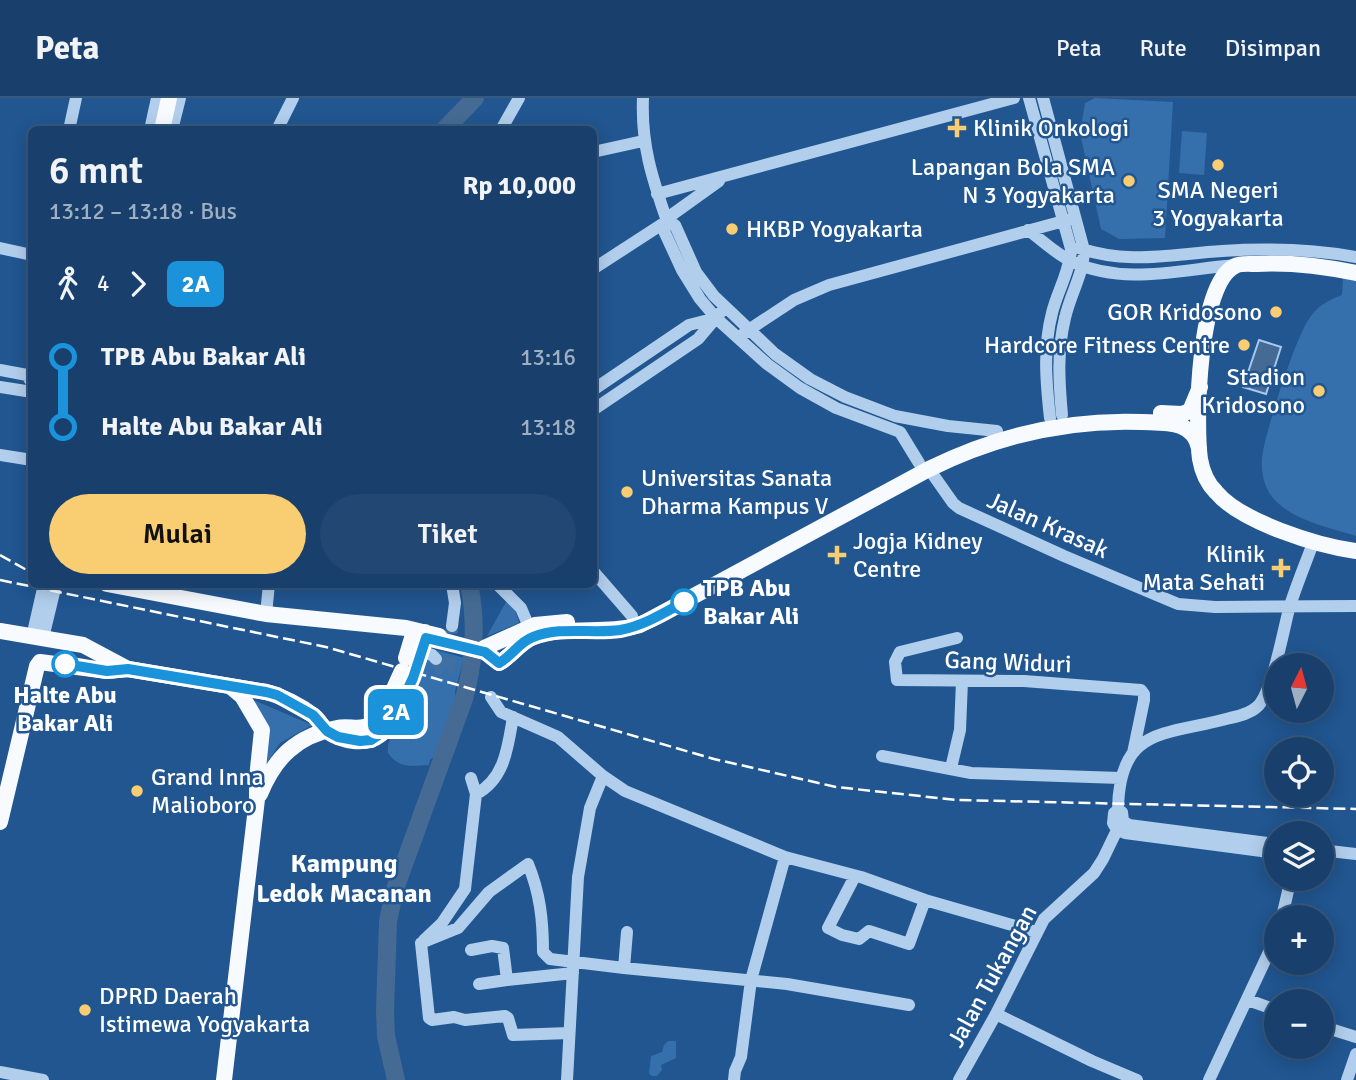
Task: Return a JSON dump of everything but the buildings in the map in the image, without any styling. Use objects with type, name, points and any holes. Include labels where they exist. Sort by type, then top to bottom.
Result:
[{"type":"main road","points":[[163,126],[169,98]]},
{"type":"main road","points":[[1199,448],[1204,330],[1208,311],[1221,279],[1236,265],[1314,258],[1356,273]]},
{"type":"main road","points":[[128,588],[266,614],[438,633],[484,650],[499,663],[526,640],[536,636],[559,632],[620,630],[639,625],[924,466],[955,446],[997,431],[1056,416],[1121,412],[1182,414],[1193,407],[1200,387]]},
{"type":"main road","points":[[484,650],[529,626],[541,623],[610,620],[632,616],[924,466],[996,441],[1052,427],[1092,422],[1176,424],[1193,433],[1206,477],[1223,499],[1251,516],[1312,543],[1356,551]]},
{"type":"main road","points":[[0,631],[83,645],[128,669]]},
{"type":"main road","points":[[257,799],[272,768],[285,752],[299,742],[341,727],[356,729],[371,725],[426,638],[438,633]]},
{"type":"main road","points":[[0,822],[37,666],[43,661],[107,671],[128,669],[277,695],[313,715],[327,731]]},
{"type":"main road","points":[[224,1080],[257,799],[262,730],[242,696],[230,686]]},
{"type":"street","points":[[70,126],[76,98]]},
{"type":"street","points":[[151,126],[157,98]]},
{"type":"street","points":[[173,126],[180,98]]},
{"type":"street","points":[[279,126],[293,98]]},
{"type":"street","points":[[502,126],[519,98]]},
{"type":"street","points":[[643,98],[643,141],[666,220],[675,225],[696,272],[721,313],[744,334],[822,386],[860,403],[917,421],[997,431]]},
{"type":"street","points":[[657,194],[1014,98]]},
{"type":"street","points":[[1029,98],[1070,219],[1084,250]]},
{"type":"street","points":[[1043,98],[1070,219],[1070,245],[1076,263]]},
{"type":"street","points":[[597,151],[643,141]]},
{"type":"street","points":[[597,266],[725,177]]},
{"type":"street","points":[[744,334],[794,300],[829,285],[1070,219]]},
{"type":"street","points":[[1028,230],[1076,263],[1125,274],[1147,275],[1236,265]]},
{"type":"street","points":[[1070,245],[1110,257],[1134,259],[1251,249],[1314,258],[1356,257]]},
{"type":"street","points":[[0,248],[28,254]]},
{"type":"street","points":[[1056,416],[1045,372],[1054,338],[1065,317],[1076,263],[1084,250]]},
{"type":"street","points":[[597,387],[689,326],[721,313]]},
{"type":"street","points":[[597,408],[698,339],[721,313]]},
{"type":"street","name":"Jalan Krasak","points":[[744,334],[776,371],[810,394],[844,411],[900,432],[959,508],[1165,599],[1201,606],[1356,606]]},
{"type":"street","points":[[0,370],[28,377]]},
{"type":"street","points":[[612,378],[622,393]]},
{"type":"street","points":[[0,387],[28,391]]},
{"type":"street","points":[[0,455],[28,459]]},
{"type":"street","points":[[1264,847],[1125,833],[1117,830],[1114,813],[1118,810],[1120,778],[1132,752],[1142,743],[1156,736],[1250,712],[1259,705],[1272,674],[1290,605],[1312,543]]},
{"type":"street","points":[[597,575],[632,616]]},
{"type":"street","points":[[38,637],[44,588]]},
{"type":"street","points":[[38,637],[55,588]]},
{"type":"street","points":[[266,614],[269,588]]},
{"type":"street","points":[[438,633],[455,603],[453,588]]},
{"type":"street","points":[[501,588],[521,608],[529,626]]},
{"type":"street","name":"Gang Widuri","points":[[957,638],[900,652],[895,659],[895,677],[900,681],[1034,682],[1142,691],[1144,700],[1132,752]]},
{"type":"street","points":[[412,663],[432,655],[436,659]]},
{"type":"street","points":[[951,768],[960,730],[962,681]]},
{"type":"street","points":[[491,698],[501,712],[558,737],[625,792],[785,857],[1036,932]]},
{"type":"street","points":[[476,794],[493,782],[501,768],[513,717]]},
{"type":"street","points":[[882,756],[971,773],[1023,777],[1120,778]]},
{"type":"street","points":[[567,1080],[578,877],[590,808],[603,776]]},
{"type":"street","points":[[471,778],[476,794],[465,889],[442,923],[422,943],[428,1014],[431,1019],[453,1017],[465,1020],[505,1016],[513,1035],[569,1033]]},
{"type":"street","points":[[1118,810],[1122,812],[1123,821],[1129,825],[1264,846]]},
{"type":"street","name":"Jalan Tukangan","points":[[959,1080],[1047,913],[1094,873],[1117,830]]},
{"type":"street","points":[[1334,852],[1356,855]]},
{"type":"street","points":[[734,1080],[741,1057],[751,980],[785,857]]},
{"type":"street","points":[[422,943],[457,928],[489,892],[528,864],[543,914],[544,955],[573,967]]},
{"type":"street","points":[[855,876],[828,928],[842,935],[859,939],[869,931],[909,944],[925,900]]},
{"type":"street","points":[[624,968],[627,932]]},
{"type":"street","points":[[471,950],[492,946],[503,948],[507,980]]},
{"type":"street","points":[[1209,1080],[1264,964]]},
{"type":"street","points":[[479,984],[573,967],[624,968],[821,989],[909,1005]]},
{"type":"street","points":[[1248,1000],[1264,1006]]},
{"type":"street","points":[[996,1014],[1137,1080]]},
{"type":"street","points":[[1334,1030],[1356,1037]]},
{"type":"street","points":[[1347,1080],[1356,1054]]},
{"type":"street","points":[[0,1072],[43,1080]]},
{"type":"shaded area","name":"Lapangan Bola SMA N 3 Yogyakarta","points":[[1095,98],[1173,102],[1165,238],[1119,239],[1101,229],[1080,133],[1085,103]]},
{"type":"shaded area","points":[[1182,131],[1207,133],[1204,175],[1179,173]]},
{"type":"shaded area","name":"Stadion Kridosono","points":[[1343,278],[1356,281],[1356,536],[1309,521],[1287,510],[1270,494],[1262,467],[1269,428],[1298,342],[1314,312],[1342,295]]},
{"type":"shaded area","points":[[1259,340],[1281,347],[1266,394],[1243,387]]},
{"type":"shaded area","points":[[509,601],[514,606],[519,623],[487,636],[506,602]]},
{"type":"shaded area","points":[[433,649],[464,658],[455,691],[456,699],[436,755],[429,765],[401,764],[388,753],[390,739],[419,684],[427,657]]},
{"type":"shaded area","points":[[249,698],[312,725],[280,743],[265,766]]},
{"type":"shaded area","points":[[668,1041],[676,1041],[676,1058],[661,1065],[662,1070],[657,1076],[652,1076],[649,1074],[651,1056],[662,1052]]},
{"type":"waterway","points":[[448,126],[475,98]]},
{"type":"waterway","points":[[396,1080],[386,1036],[388,921],[395,889],[464,699],[474,628],[470,588]]},
{"type":"tunnel","points":[[436,659],[441,669],[449,668],[452,626]]},
{"type":"railway","points":[[0,555],[28,571]]},
{"type":"railway","points":[[0,580],[28,586]]},
{"type":"railway","points":[[39,588],[326,647],[714,759],[836,787],[957,800],[1356,809]]},
{"type":"bus line","name":"2A","points":[[65,664],[107,671],[128,669],[266,692],[277,695],[313,715],[327,731],[338,737],[367,741],[379,736],[393,717],[413,678],[426,638],[485,652],[499,663],[526,640],[536,636],[559,632],[620,630],[648,621],[684,602]]},
{"type":"place","name":"Klinik Onkologi","points":[[957,128]]},
{"type":"place","name":"SMA Negeri 3 Yogyakarta","points":[[1218,165]]},
{"type":"place","name":"Lapangan Bola SMA N 3 Yogyakarta","points":[[1129,181]]},
{"type":"place","name":"HKBP Yogyakarta","points":[[732,229]]},
{"type":"place","name":"GOR Kridosono","points":[[1276,312]]},
{"type":"place","name":"Hardcore Fitness Centre","points":[[1244,345]]},
{"type":"place","name":"Stadion Kridosono","points":[[1319,391]]},
{"type":"place","name":"Universitas Sanata Dharma Kampus V","points":[[627,492]]},
{"type":"place","name":"Jogja Kidney Centre","points":[[837,555]]},
{"type":"place","name":"Klinik Mata Sehati","points":[[1281,568]]},
{"type":"place","name":"TPB Abu Bakar Ali","points":[[684,602]]},
{"type":"place","name":"Halte Abu Bakar Ali","points":[[65,664]]},
{"type":"place","name":"Grand Inna Malioboro","points":[[137,791]]},
{"type":"place","name":"DPRD Daerah Istimewa Yogyakarta","points":[[85,1010]]},
{"type":"district","name":"Kampung Ledok Macanan","points":[[344,879]]}]
